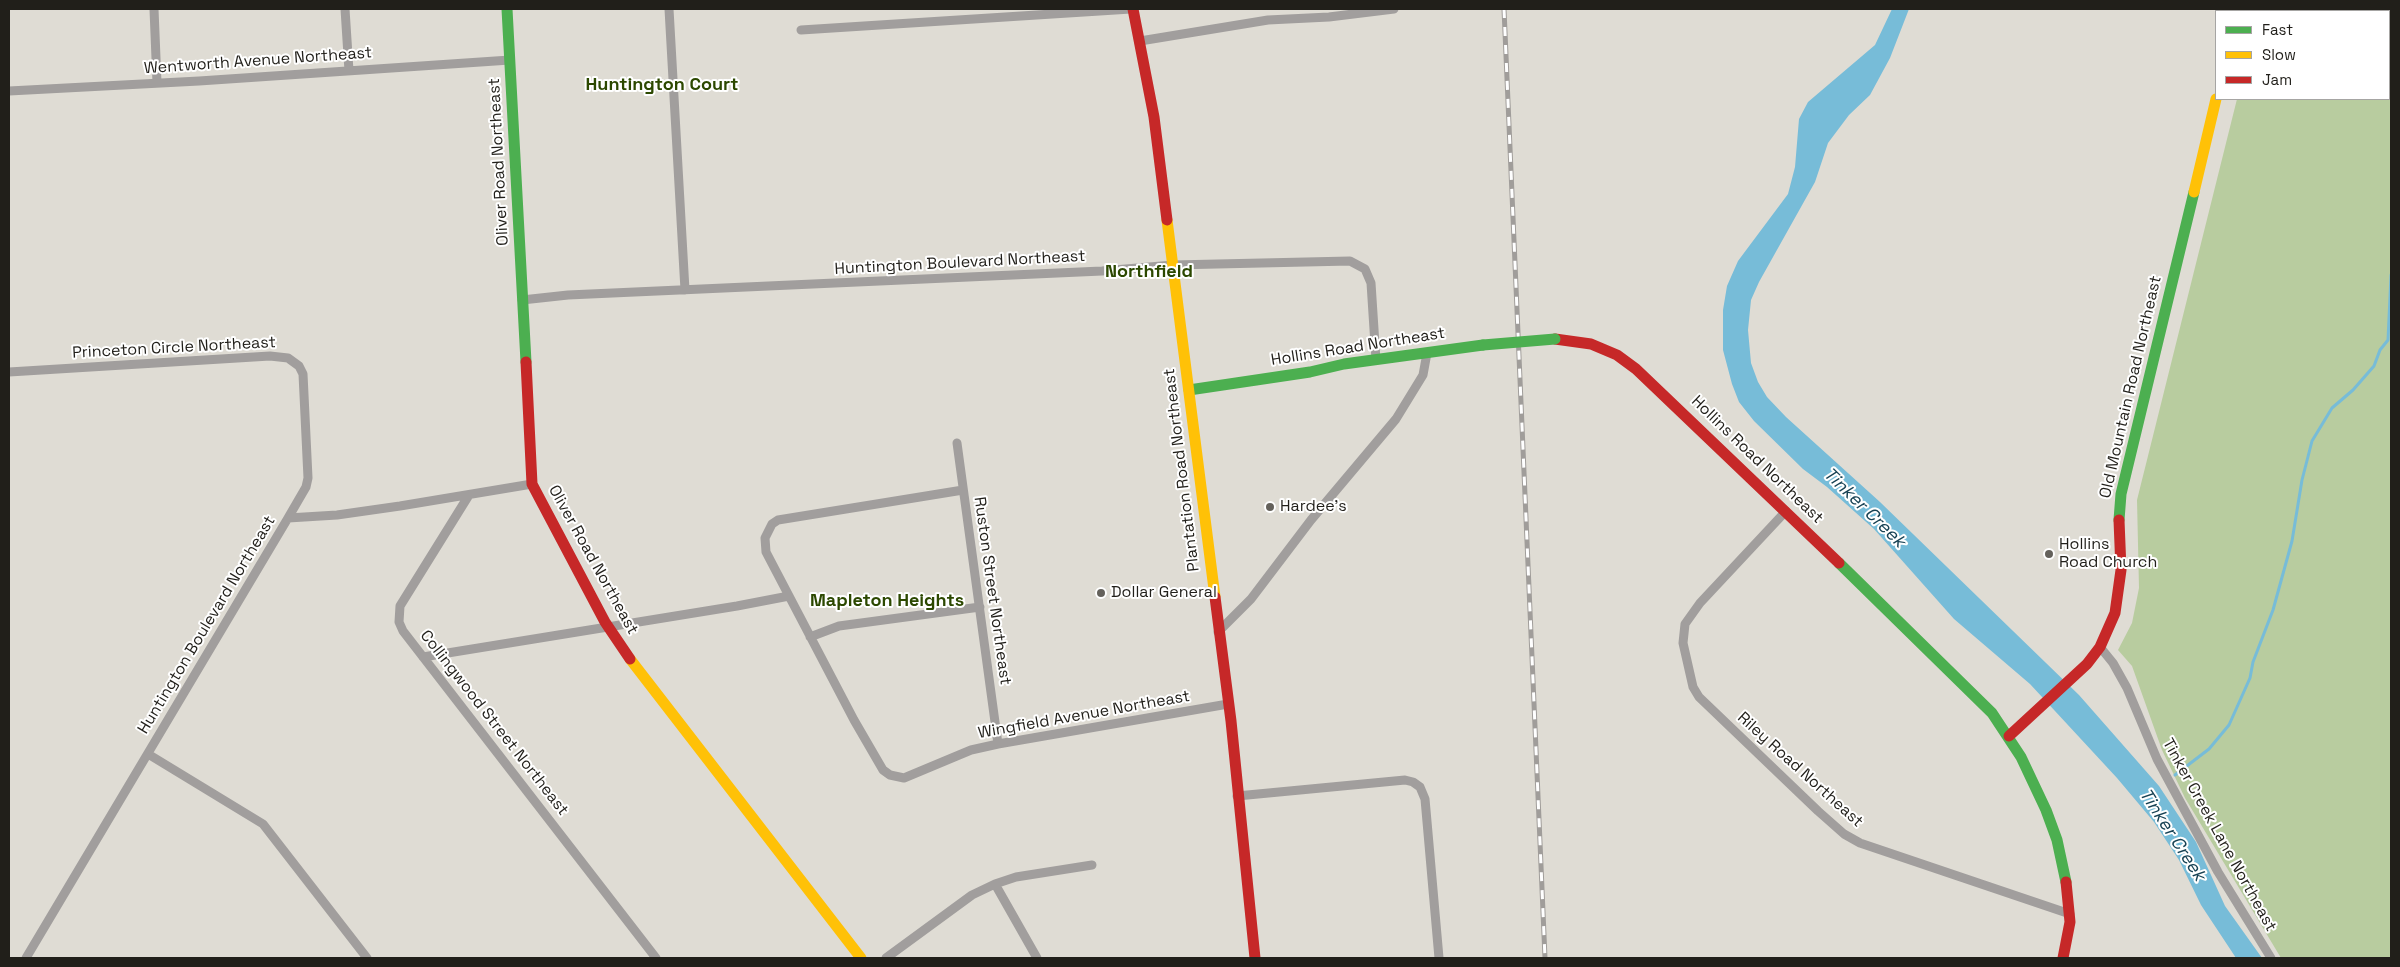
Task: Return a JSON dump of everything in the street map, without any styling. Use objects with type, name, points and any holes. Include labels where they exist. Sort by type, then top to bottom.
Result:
[{"type":"main road","name":"Oliver Road Northeast","points":[[507,9],[532,484],[545,513],[608,627],[656,694],[860,958]]},
{"type":"main road","name":"Plantation Road Northeast","points":[[1132,9],[1154,117],[1228,704],[1255,958]]},
{"type":"main road","name":"Old Mountain Road Northeast","points":[[2009,736],[2074,678],[2100,648],[2116,613],[2119,592],[2121,494],[2216,100]]},
{"type":"main road","name":"Hollins Road Northeast","points":[[1189,390],[1483,345],[1555,339],[1591,344],[1617,355],[1636,369],[1786,511],[1974,694],[2009,736],[2034,782],[2057,840],[2066,872],[2070,914],[2063,958]]},
{"type":"street","points":[[154,9],[158,83]]},
{"type":"street","points":[[345,9],[349,71]]},
{"type":"street","points":[[669,9],[685,290]]},
{"type":"street","points":[[801,30],[1132,9]]},
{"type":"street","points":[[1291,9],[1292,19]]},
{"type":"street","points":[[1140,41],[1194,31],[1394,9]]},
{"type":"street","name":"Wentworth Avenue Northeast","points":[[9,91],[510,60]]},
{"type":"street","name":"Huntington Boulevard Northeast","points":[[522,300],[568,295],[1102,271],[1173,265],[1350,261],[1358,263],[1365,269],[1371,283],[1376,360]]},
{"type":"street","points":[[1218,632],[1251,599],[1311,520],[1396,419],[1424,375],[1427,353]]},
{"type":"street","name":"Princeton Circle Northeast","points":[[9,372],[270,356],[288,358],[300,366],[303,374],[308,478],[306,487],[288,518]]},
{"type":"street","name":"Ruston Street Northeast","points":[[957,442],[998,744]]},
{"type":"street","name":"Huntington Boulevard Northeast","points":[[26,958],[288,518],[338,515],[532,484]]},
{"type":"street","name":"Wingfield Avenue Northeast","points":[[963,490],[778,520],[767,530],[765,538],[766,552],[829,674],[881,768],[890,775],[904,778],[964,753],[998,744],[1228,704]]},
{"type":"street","name":"Collingwood Street Northeast","points":[[470,495],[400,606],[399,622],[403,631],[656,958]]},
{"type":"street","name":"Riley Road Northeast","points":[[1786,511],[1690,615],[1683,633],[1690,676],[1699,697],[1844,834],[1876,850],[2070,914]]},
{"type":"street","points":[[423,657],[788,596]]},
{"type":"street","points":[[810,636],[839,626],[980,607]]},
{"type":"street","name":"Tinker Creek Lane Northeast","points":[[2100,648],[2118,672],[2157,759],[2218,872],[2271,958]]},
{"type":"street","points":[[148,754],[262,824],[361,956]]},
{"type":"street","points":[[1237,796],[1405,780],[1413,782],[1420,787],[1425,799],[1439,958]]},
{"type":"street","points":[[886,958],[972,895],[995,884],[1016,877],[1092,865]]},
{"type":"street","points":[[995,884],[1036,958]]},
{"type":"green space","points":[[2391,9],[2391,958],[2281,958],[2185,798],[2162,750],[2132,666],[2118,650],[2132,623],[2139,588],[2137,500],[2237,100],[2390,100],[2390,10],[2256,10]]},
{"type":"water","name":"Tinker Creek","points":[[1892,9],[1909,9],[1890,58],[1870,95],[1849,115],[1828,143],[1815,182],[1759,282],[1751,300],[1748,330],[1751,363],[1758,382],[1767,397],[1786,417],[1880,502],[2079,695],[2159,786],[2196,842],[2225,906],[2262,958],[2236,958],[2201,905],[2179,860],[2154,822],[2117,778],[2030,684],[1954,619],[1874,529],[1827,487],[1803,469],[1754,421],[1739,402],[1723,350],[1723,310],[1727,286],[1738,261],[1788,194],[1795,167],[1799,119],[1808,102],[1875,45]]},
{"type":"waterway","points":[[2175,775],[2209,749],[2229,725],[2250,678],[2253,662],[2273,610],[2292,541],[2302,480],[2312,441],[2332,408],[2353,390],[2374,366],[2380,350],[2388,340],[2391,275]]},
{"type":"railway","points":[[1504,9],[1545,958]]},
{"type":"traffic: fast","points":[[507,9],[526,362]]},
{"type":"traffic: fast","points":[[2119,520],[2121,494],[2194,192]]},
{"type":"traffic: fast","points":[[1483,345],[1555,339]]},
{"type":"traffic: fast","points":[[1189,390],[1310,372],[1344,364],[1483,345]]},
{"type":"traffic: fast","points":[[1839,563],[1992,713],[2021,757],[2046,810],[2057,840],[2066,882]]},
{"type":"traffic: slow","points":[[2194,192],[2216,100]]},
{"type":"traffic: slow","points":[[1167,220],[1215,597]]},
{"type":"traffic: slow","points":[[630,659],[861,958]]},
{"type":"traffic: jam","points":[[1133,9],[1154,117],[1167,220]]},
{"type":"traffic: jam","points":[[1555,339],[1591,344],[1617,355],[1636,369],[1839,563]]},
{"type":"traffic: jam","points":[[526,362],[532,484],[605,622],[630,659]]},
{"type":"traffic: jam","points":[[2009,736],[2087,664],[2100,647],[2115,613],[2121,570],[2119,520]]},
{"type":"traffic: jam","points":[[1215,597],[1231,721],[1255,958]]},
{"type":"traffic: jam","points":[[2063,958],[2070,922],[2066,882]]},
{"type":"place","name":"Hardee's","points":[[1270,507]]},
{"type":"place","name":"Hollins Road Church","points":[[2049,554]]},
{"type":"place","name":"Dollar General","points":[[1101,593]]},
{"type":"district","name":"Huntington Court","points":[[662,85]]},
{"type":"district","name":"Northfield","points":[[1149,272]]},
{"type":"district","name":"Mapleton Heights","points":[[887,601]]}]
